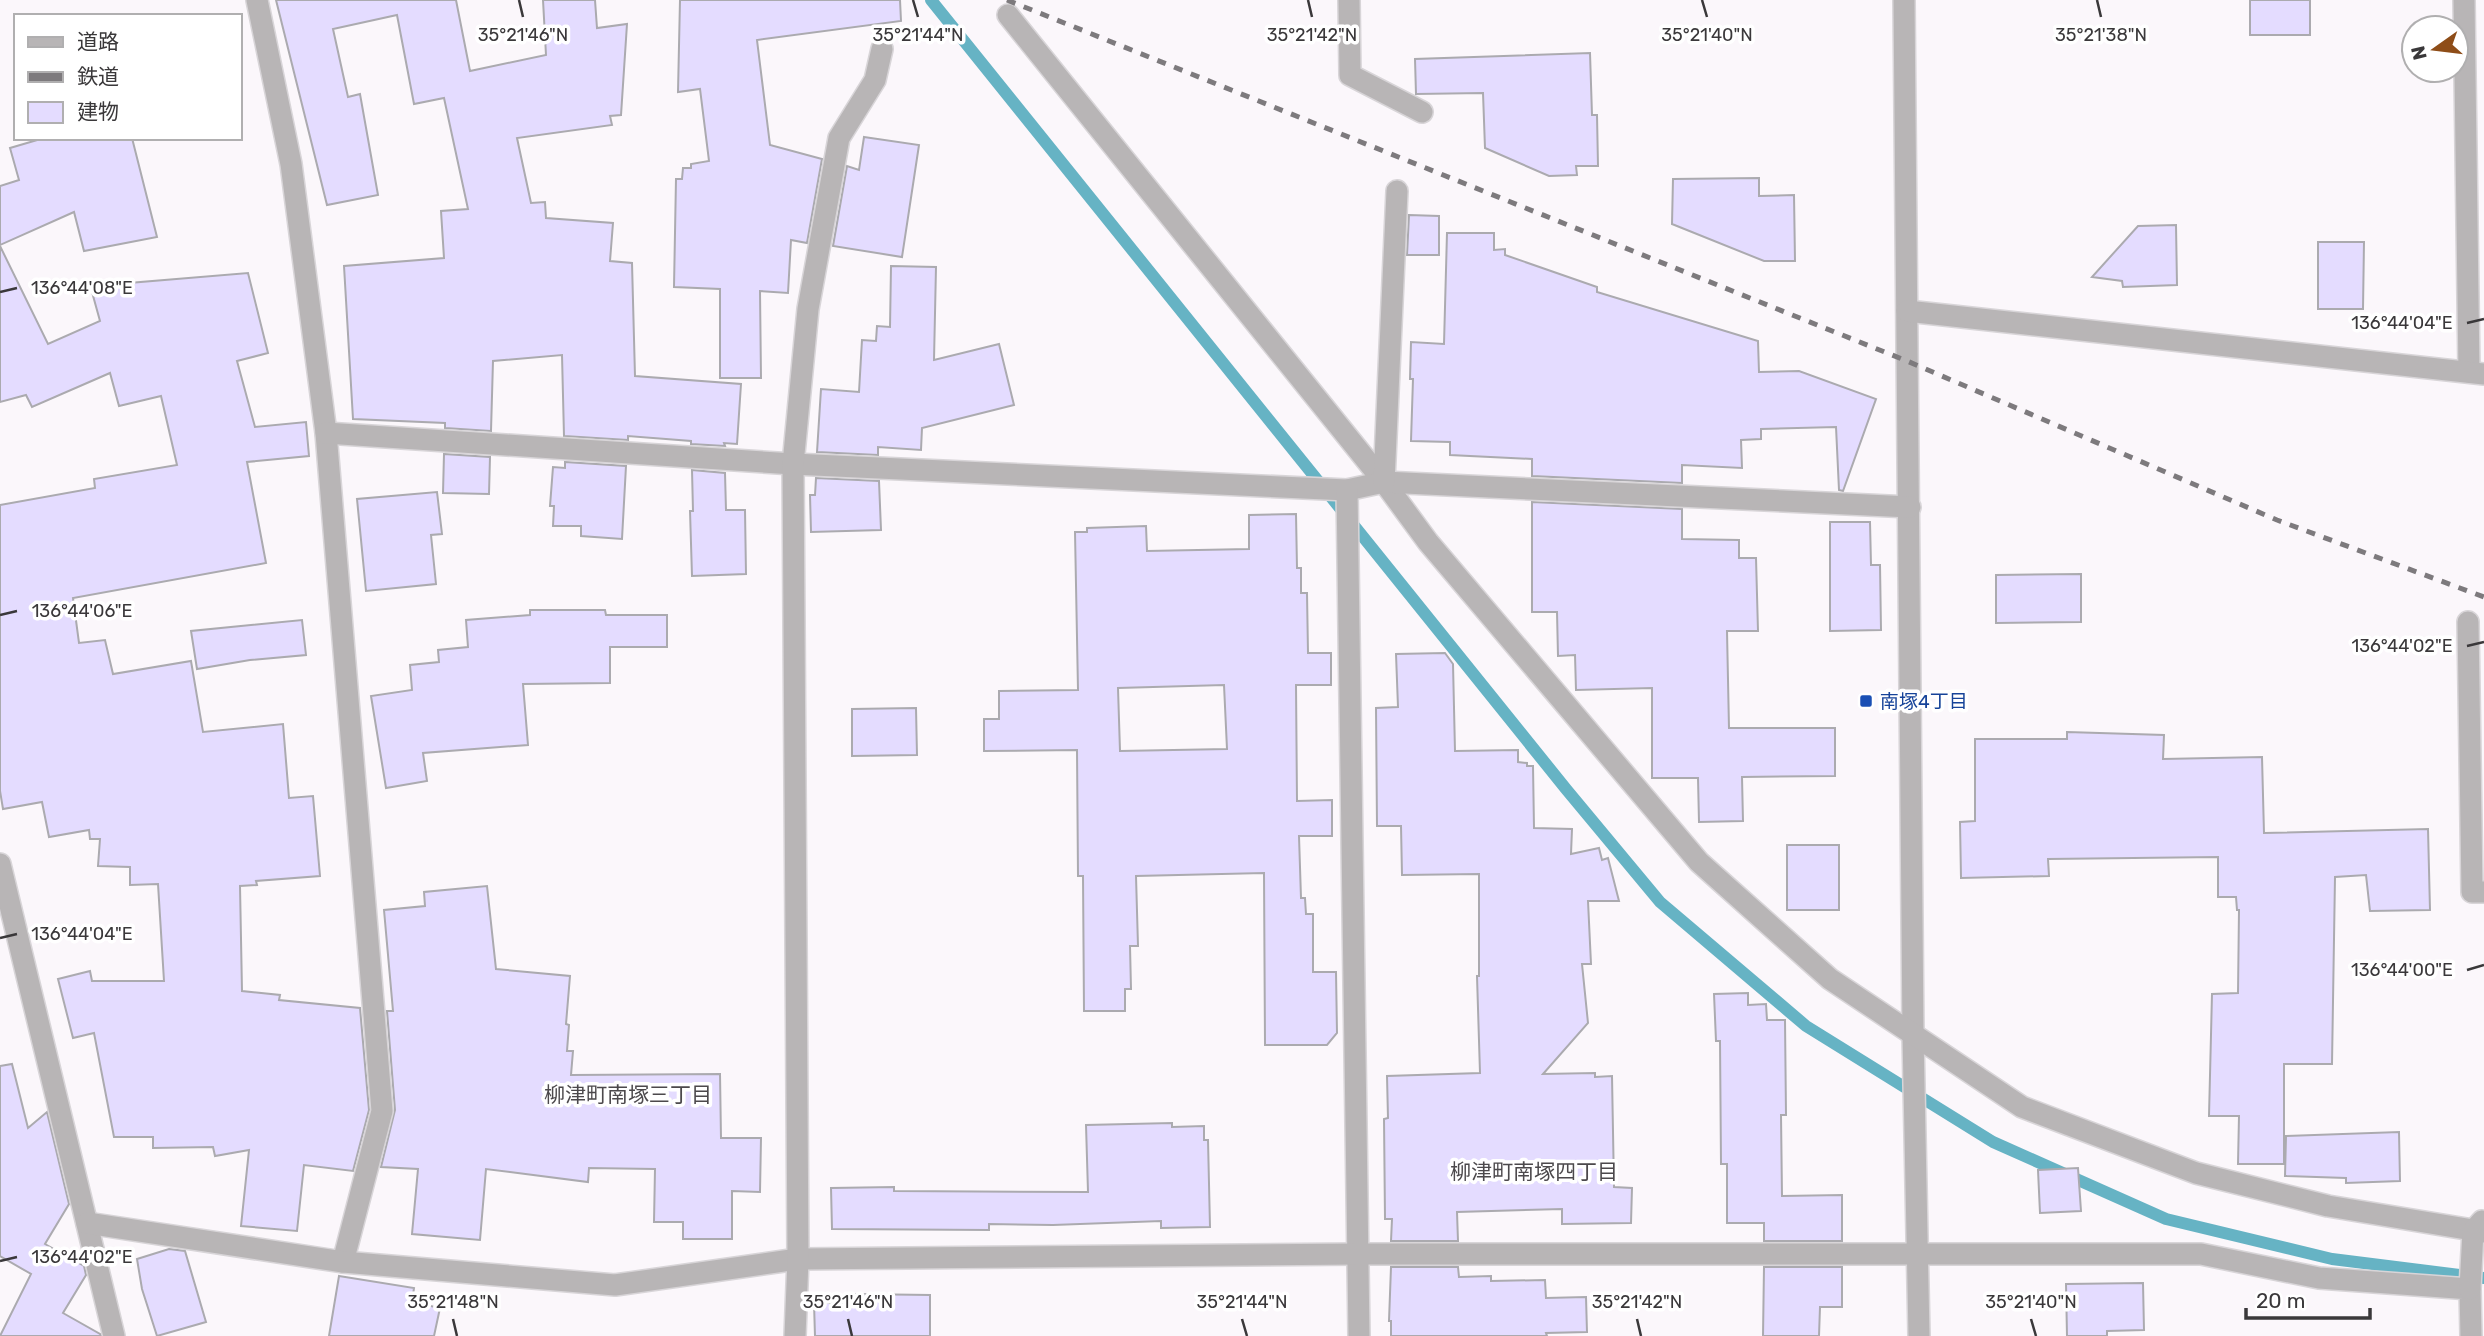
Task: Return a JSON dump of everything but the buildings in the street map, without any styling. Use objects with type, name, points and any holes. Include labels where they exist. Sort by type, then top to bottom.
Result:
[{"type":"street","points":[[257,0],[291,164],[326,433],[382,1111],[343,1262]]},
{"type":"street","points":[[1349,0],[1350,75],[1422,112]]},
{"type":"street","points":[[1905,0],[1913,1035],[1919,1336]]},
{"type":"street","points":[[1907,311],[2476,373],[2464,0]]},
{"type":"street","points":[[1008,15],[1384,482],[1428,542],[1699,862],[1830,979],[2022,1107],[2196,1173],[2328,1206],[2480,1227],[2470,1289],[2471,1336]]},
{"type":"street","points":[[795,1336],[798,1258],[793,464],[808,309],[839,138],[875,80],[882,49]]},
{"type":"street","points":[[1384,482],[1397,191]]},
{"type":"street","points":[[326,433],[793,464],[1347,490],[1384,482],[1910,507]]},
{"type":"street","points":[[1347,490],[1359,1336]]},
{"type":"street","points":[[2468,622],[2472,892],[2484,892]]},
{"type":"street","points":[[0,864],[114,1336]]},
{"type":"street","points":[[87,1223],[343,1262],[615,1286],[798,1258],[1358,1254],[2201,1254],[2319,1278],[2470,1289]]},
{"type":"waterway","points":[[931,0],[1660,902],[1806,1026],[1993,1142],[2166,1219],[2332,1259],[2484,1278]]},
{"type":"railway","points":[[1007,0],[1907,361],[2277,520],[2484,597]]},
{"type":"place","name":"南塚4丁目","points":[[1866,701]]},
{"type":"district","name":"柳津町南塚三丁目","points":[[628,1094]]},
{"type":"district","name":"柳津町南塚四丁目","points":[[1534,1171]]}]
